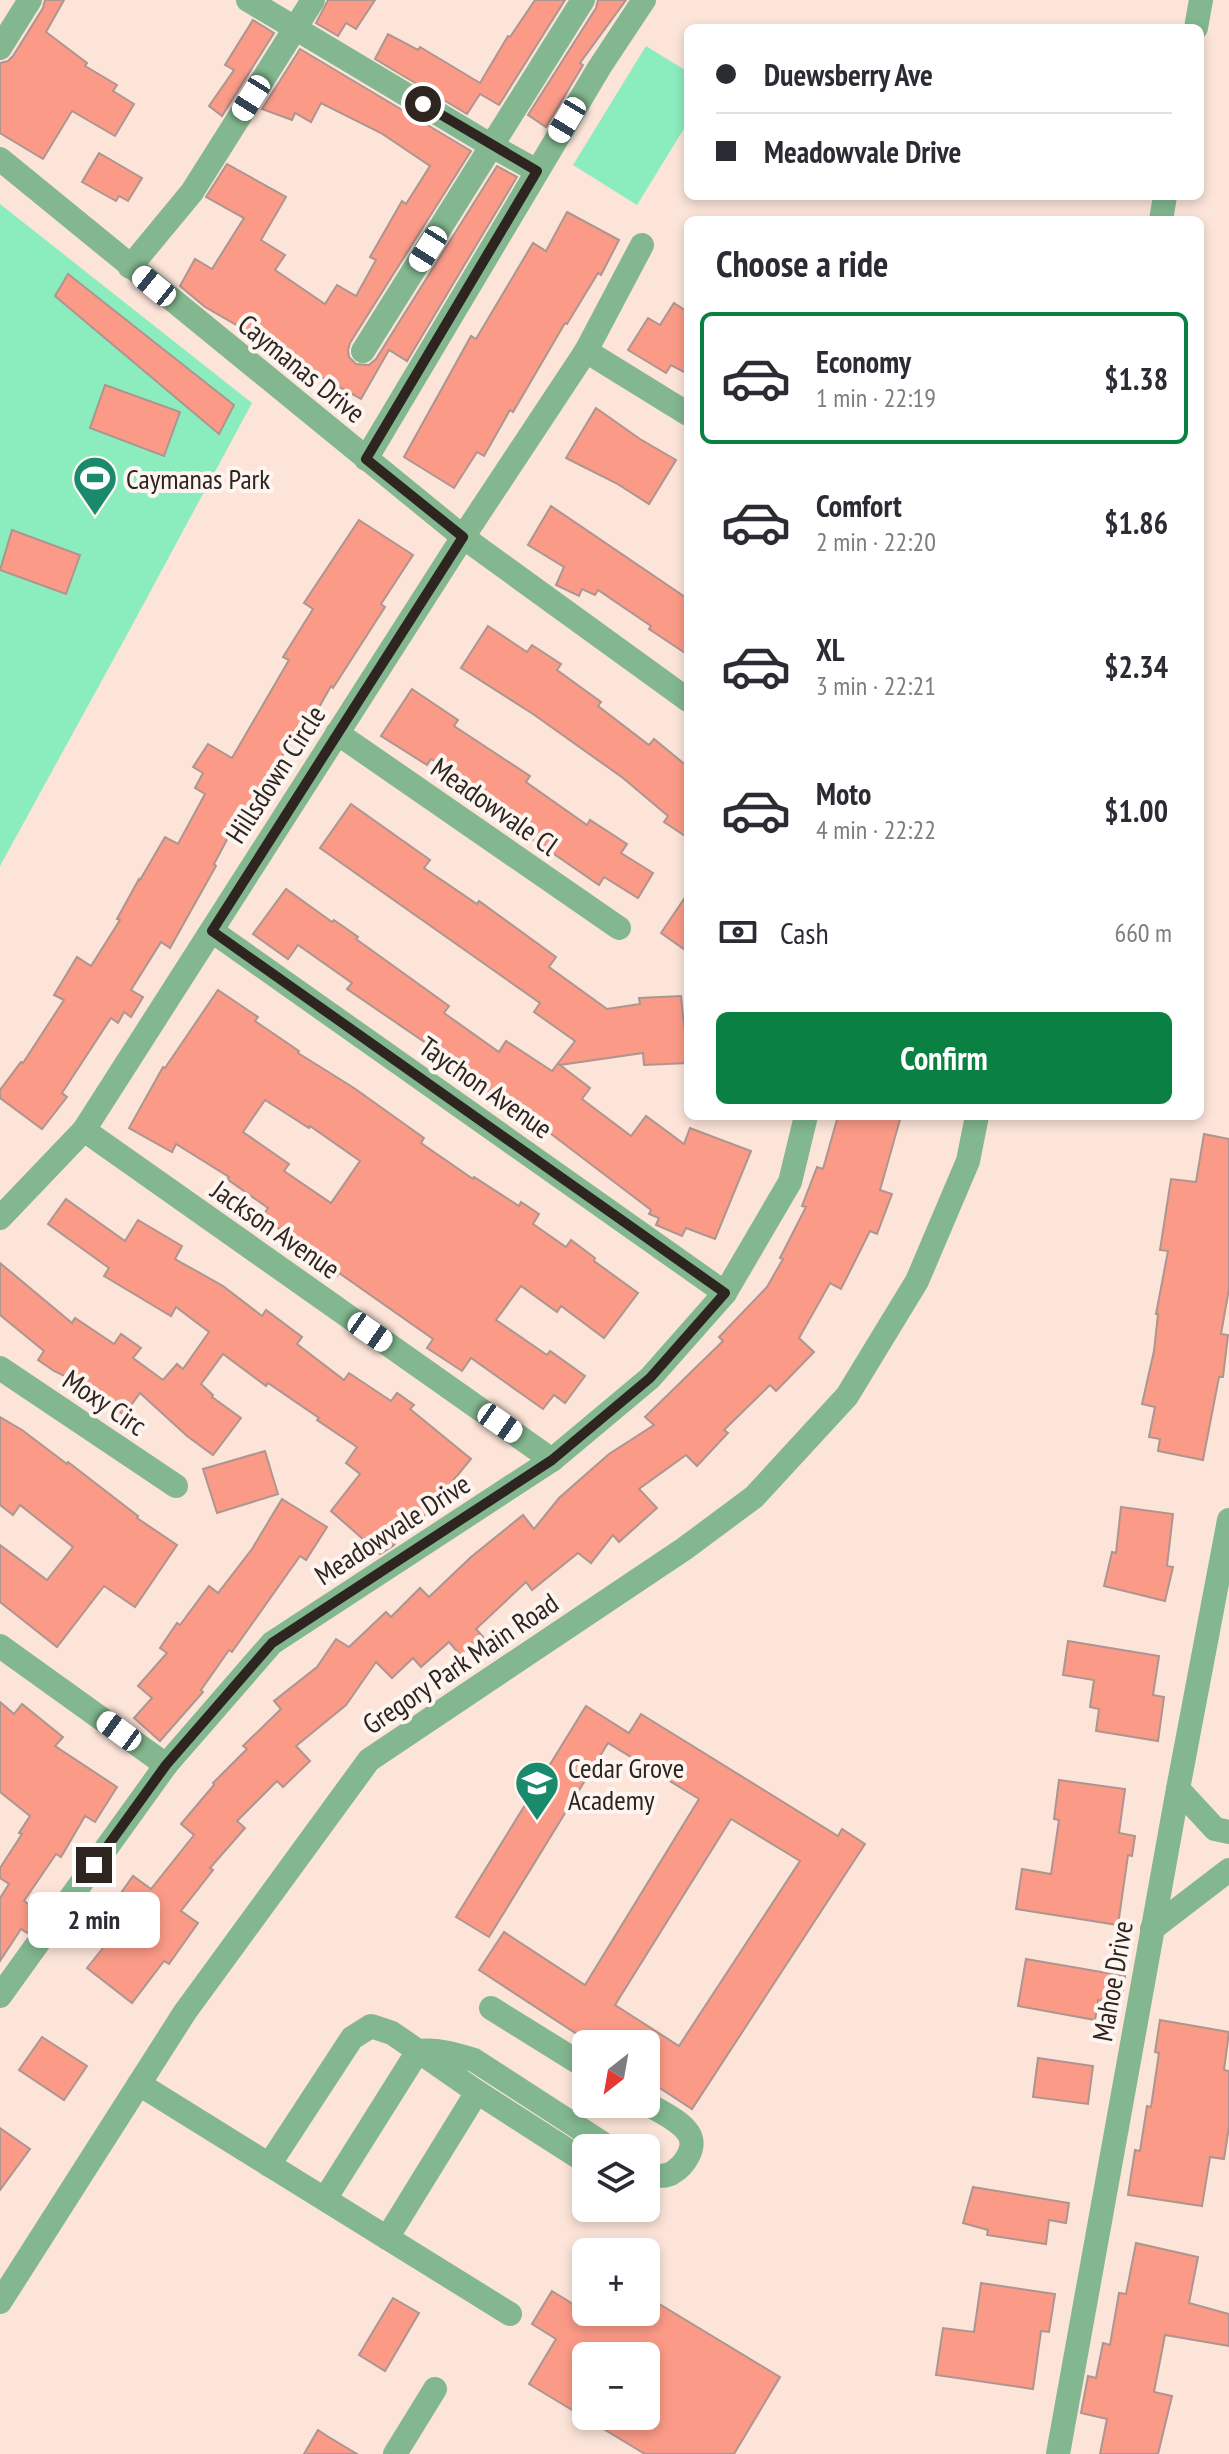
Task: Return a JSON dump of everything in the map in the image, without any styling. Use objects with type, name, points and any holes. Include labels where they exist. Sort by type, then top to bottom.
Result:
[{"type":"street","points":[[0,48],[30,0]]},
{"type":"street","points":[[248,0],[537,171]]},
{"type":"street","points":[[130,267],[192,192],[313,0]]},
{"type":"street","points":[[363,351],[583,0]]},
{"type":"street","points":[[366,459],[599,68],[644,0]]},
{"type":"street","points":[[1197,24],[1201,0]]},
{"type":"street","name":"Caymanas Drive","points":[[0,159],[463,537],[684,697]]},
{"type":"street","name":"Hillsdown Circle","points":[[0,1218],[84,1130],[463,537],[586,351],[642,245]]},
{"type":"street","points":[[586,351],[684,412]]},
{"type":"street","name":"Meadowvale Cl","points":[[337,733],[619,928]]},
{"type":"street","name":"Taychon Avenue","points":[[212,931],[725,1293]]},
{"type":"street","name":"Meadowvale Drive","points":[[0,1996],[166,1765],[272,1643],[552,1460],[650,1378],[725,1293],[790,1182],[805,1120]]},
{"type":"street","name":"Gregory Park Main Road","points":[[0,2302],[185,2012],[369,1760],[684,1549],[754,1497],[847,1396],[917,1281],[968,1161],[976,1120]]},
{"type":"street","name":"Jackson Avenue","points":[[84,1130],[552,1460]]},
{"type":"street","name":"Moxy Circ","points":[[0,1368],[176,1486]]},
{"type":"street","name":"Mahoe Drive","points":[[1058,2454],[1229,1520]]},
{"type":"street","points":[[0,1646],[166,1765]]},
{"type":"street","points":[[1178,1789],[1215,1829],[1229,1832]]},
{"type":"street","points":[[1152,1929],[1229,1870]]},
{"type":"street","points":[[491,2008],[572,2058]]},
{"type":"street","points":[[269,2165],[352,2038],[371,2026],[392,2033],[572,2153]]},
{"type":"street","points":[[418,2051],[454,2053],[474,2060],[588,2134]]},
{"type":"street","points":[[325,2199],[418,2051]]},
{"type":"street","points":[[139,2084],[510,2314]]},
{"type":"street","points":[[387,2238],[477,2092]]},
{"type":"street","points":[[660,2112],[689,2135],[691,2144],[689,2155],[672,2173],[660,2176]]},
{"type":"street","points":[[395,2454],[435,2389]]},
{"type":"green space","points":[[646,46],[684,70],[684,129],[637,205],[573,165]]},
{"type":"green space","name":"Caymanas Park","points":[[0,204],[252,403],[0,866]]},
{"type":"building","points":[[45,0],[64,0],[46,32],[87,63],[85,66],[117,85],[113,91],[134,104],[115,136],[72,111],[43,159],[0,133],[0,63],[13,56]]},
{"type":"building","points":[[328,0],[375,0],[356,29],[346,23],[338,36],[316,23]]},
{"type":"building","points":[[535,0],[565,0],[499,105],[480,94],[467,114],[375,59],[388,34],[418,50],[420,47],[480,83],[508,36]]},
{"type":"building","points":[[598,0],[626,0],[580,63],[583,65],[546,127],[528,115],[596,8]]},
{"type":"building","points":[[253,20],[274,33],[222,116],[209,106],[234,70],[225,65]]},
{"type":"building","points":[[300,49],[471,151],[350,343],[349,357],[356,364],[369,365],[376,359],[497,166],[517,177],[407,361],[389,350],[361,399],[303,367],[305,364],[237,329],[238,326],[205,307],[180,286],[195,259],[212,269],[244,218],[206,197],[227,164],[286,197],[261,240],[285,255],[275,270],[325,304],[337,285],[356,296],[376,260],[370,257],[402,201],[406,204],[430,166],[381,133],[321,103],[311,122],[295,113],[292,120],[262,109]]},
{"type":"building","points":[[99,153],[142,178],[128,201],[119,196],[116,201],[82,182]]},
{"type":"building","points":[[567,212],[619,240],[601,275],[598,273],[565,323],[484,456],[477,452],[454,488],[404,457],[471,336],[476,339],[533,243],[546,251]]},
{"type":"building","points":[[68,274],[234,405],[219,434],[55,296]]},
{"type":"building","points":[[674,303],[684,309],[684,372],[671,365],[666,373],[628,350],[648,318],[660,325]]},
{"type":"building","points":[[105,385],[180,412],[164,456],[90,428]]},
{"type":"building","points":[[596,408],[676,460],[649,504],[566,458]]},
{"type":"building","points":[[551,506],[684,596],[684,652],[598,590],[595,595],[582,589],[579,596],[556,585],[564,567],[528,545]]},
{"type":"building","points":[[359,520],[413,555],[381,604],[385,607],[333,688],[331,686],[308,727],[301,723],[269,780],[275,783],[266,799],[260,796],[247,819],[240,815],[214,864],[216,866],[170,948],[161,942],[131,990],[143,997],[131,1017],[124,1012],[118,1023],[111,1018],[62,1093],[67,1097],[42,1129],[0,1098],[0,1090],[23,1063],[64,1000],[54,995],[77,957],[91,966],[165,837],[178,844],[205,794],[195,788],[203,773],[193,767],[208,744],[232,758],[289,660],[283,657],[313,609],[304,603]]},
{"type":"building","points":[[12,530],[80,555],[66,594],[0,570]]},
{"type":"building","points":[[488,626],[527,652],[532,645],[561,664],[557,670],[601,702],[598,706],[649,745],[654,739],[684,764],[684,835],[664,822],[668,816],[623,778],[461,668]]},
{"type":"building","points":[[412,689],[458,720],[454,726],[530,776],[526,782],[587,825],[590,820],[627,844],[621,853],[653,873],[638,898],[604,877],[599,885],[522,832],[527,824],[465,779],[431,759],[427,765],[381,736]]},
{"type":"building","points":[[351,804],[430,860],[424,868],[477,904],[479,901],[556,957],[549,967],[607,1009],[640,1004],[639,998],[681,996],[684,1063],[644,1065],[643,1053],[560,1065],[590,1088],[582,1099],[631,1136],[646,1116],[684,1144],[690,1128],[751,1151],[715,1239],[686,1228],[682,1236],[656,1225],[659,1218],[649,1214],[651,1210],[521,1111],[458,1074],[433,1055],[436,1050],[347,989],[352,983],[298,945],[288,959],[253,934],[286,889],[358,937],[356,939],[449,1006],[444,1013],[499,1052],[506,1041],[552,1071],[575,1041],[534,1012],[540,1003],[320,848]]},
{"type":"building","points":[[684,899],[684,949],[661,933]]},
{"type":"building","points":[[218,990],[258,1017],[255,1021],[298,1053],[424,1138],[421,1143],[473,1179],[539,1214],[533,1224],[566,1247],[571,1240],[638,1293],[604,1338],[561,1306],[557,1312],[521,1286],[496,1320],[547,1355],[550,1351],[585,1376],[565,1403],[554,1395],[543,1409],[471,1358],[462,1371],[427,1348],[433,1339],[339,1273],[337,1276],[301,1251],[304,1246],[262,1217],[268,1208],[227,1179],[229,1177],[176,1144],[172,1152],[129,1128]],"holes":[[[265,1100],[360,1161],[331,1203],[284,1171],[289,1164],[243,1132]]]},
{"type":"building","points":[[837,1120],[900,1120],[880,1190],[892,1194],[877,1234],[870,1231],[841,1289],[830,1283],[799,1338],[814,1352],[776,1391],[770,1385],[724,1430],[728,1433],[697,1466],[686,1455],[639,1489],[657,1508],[619,1542],[613,1535],[591,1563],[578,1553],[532,1590],[526,1582],[476,1629],[484,1638],[462,1657],[449,1642],[421,1667],[413,1658],[392,1678],[376,1662],[346,1705],[296,1746],[310,1761],[283,1787],[277,1781],[237,1821],[245,1828],[210,1868],[213,1870],[181,1911],[198,1923],[169,1964],[164,1961],[132,2003],[87,1968],[119,1928],[104,1917],[133,1876],[151,1889],[194,1835],[181,1824],[213,1783],[247,1749],[243,1746],[281,1709],[274,1701],[317,1667],[336,1639],[349,1647],[386,1612],[391,1617],[420,1588],[429,1597],[471,1557],[523,1515],[534,1529],[559,1498],[609,1454],[654,1425],[645,1417],[723,1341],[719,1337],[767,1287],[806,1207],[802,1206],[817,1167],[823,1169]]},
{"type":"building","points":[[1204,1134],[1229,1139],[1229,1289],[1221,1334],[1228,1335],[1223,1377],[1219,1377],[1203,1460],[1158,1451],[1160,1439],[1149,1437],[1155,1407],[1142,1404],[1154,1351],[1156,1314],[1168,1251],[1160,1250],[1171,1179],[1196,1182]]},
{"type":"building","points":[[66,1199],[125,1241],[138,1220],[182,1246],[175,1259],[223,1286],[262,1316],[266,1310],[302,1337],[297,1344],[344,1380],[349,1373],[391,1401],[397,1393],[414,1405],[410,1409],[471,1459],[424,1516],[421,1514],[393,1546],[380,1554],[331,1511],[360,1474],[346,1463],[357,1447],[223,1354],[201,1384],[212,1397],[241,1418],[213,1455],[140,1393],[124,1415],[79,1383],[54,1371],[38,1360],[44,1351],[0,1315],[0,1263],[72,1323],[75,1318],[114,1344],[121,1334],[141,1348],[133,1358],[163,1380],[177,1364],[183,1369],[209,1332],[176,1307],[171,1316],[104,1276],[109,1268],[48,1224]]},
{"type":"building","points":[[0,1417],[68,1462],[137,1518],[177,1545],[135,1607],[104,1586],[57,1647],[0,1602],[0,1545],[47,1580],[73,1547],[20,1505],[13,1515],[0,1505]]},
{"type":"building","points":[[265,1451],[278,1494],[217,1513],[203,1469]]},
{"type":"building","points":[[282,1499],[327,1527],[306,1560],[300,1556],[232,1652],[229,1650],[201,1690],[203,1692],[160,1741],[134,1718],[152,1698],[138,1686],[167,1653],[160,1648],[177,1623],[180,1625],[209,1586],[218,1593],[252,1549]]},
{"type":"building","points":[[1121,1507],[1173,1514],[1167,1566],[1173,1567],[1165,1601],[1104,1586],[1112,1552],[1116,1553]]},
{"type":"building","points":[[1068,1641],[1159,1656],[1153,1695],[1164,1697],[1158,1741],[1096,1731],[1099,1709],[1090,1707],[1094,1680],[1063,1675]]},
{"type":"building","points":[[0,1702],[14,1714],[22,1704],[63,1737],[55,1746],[117,1787],[95,1822],[85,1816],[61,1857],[56,1854],[24,1901],[41,1913],[27,1933],[21,1929],[0,1961],[0,1898],[9,1884],[0,1878],[0,1868],[30,1816],[0,1792]]},
{"type":"building","points":[[586,1706],[629,1733],[641,1714],[838,1836],[842,1829],[865,1844],[692,2109],[660,2088],[660,2034],[679,2046],[800,1861],[731,1819],[615,2005],[654,2030],[572,2031],[479,1970],[504,1932],[585,1985],[699,1799],[608,1743],[489,1937],[456,1917]]},
{"type":"building","points":[[1059,1780],[1125,1789],[1119,1833],[1135,1836],[1132,1856],[1128,1855],[1118,1925],[1016,1909],[1022,1869],[1051,1874],[1059,1820],[1054,1819]]},
{"type":"building","points":[[1026,1959],[1125,1976],[1121,2004],[1098,2000],[1095,2020],[1018,2006]]},
{"type":"building","points":[[1160,2020],[1229,2032],[1224,2070],[1229,2071],[1229,2126],[1224,2159],[1210,2157],[1202,2206],[1128,2195],[1135,2150],[1140,2151],[1147,2106],[1151,2107],[1159,2053],[1155,2052]]},
{"type":"building","points":[[42,2037],[87,2066],[64,2100],[19,2070]]},
{"type":"building","points":[[1038,2058],[1093,2066],[1088,2104],[1033,2097]]},
{"type":"building","points":[[0,2128],[30,2149],[0,2190]]},
{"type":"building","points":[[973,2187],[1069,2203],[1066,2223],[1049,2220],[1046,2244],[987,2235],[988,2230],[963,2223]]},
{"type":"building","points":[[1136,2243],[1198,2257],[1189,2303],[1229,2314],[1229,2346],[1165,2335],[1154,2392],[1172,2396],[1158,2454],[1100,2454],[1107,2419],[1081,2413],[1088,2376],[1096,2378],[1103,2343],[1110,2345],[1119,2293],[1126,2294]]},
{"type":"building","points":[[981,2283],[1055,2294],[1049,2332],[1041,2331],[1033,2389],[936,2375],[943,2328],[974,2332]]},
{"type":"building","points":[[552,2291],[572,2303],[572,2326],[660,2326],[660,2304],[780,2377],[734,2454],[645,2454],[605,2430],[660,2430],[660,2342],[572,2342],[572,2410],[529,2384],[556,2339],[532,2324]]},
{"type":"building","points":[[393,2298],[419,2313],[385,2371],[359,2355]]},
{"type":"building","points":[[318,2430],[327,2436],[357,2454],[304,2454]]},
{"type":"place","name":"Caymanas Park","points":[[95,517]]},
{"type":"place","name":"Cedar Grove Academy","points":[[537,1822]]},
{"type":"route","points":[[94,1865],[166,1765],[272,1643],[552,1460],[650,1378],[725,1293],[212,931],[463,537],[366,459],[537,171],[423,104]]}]
